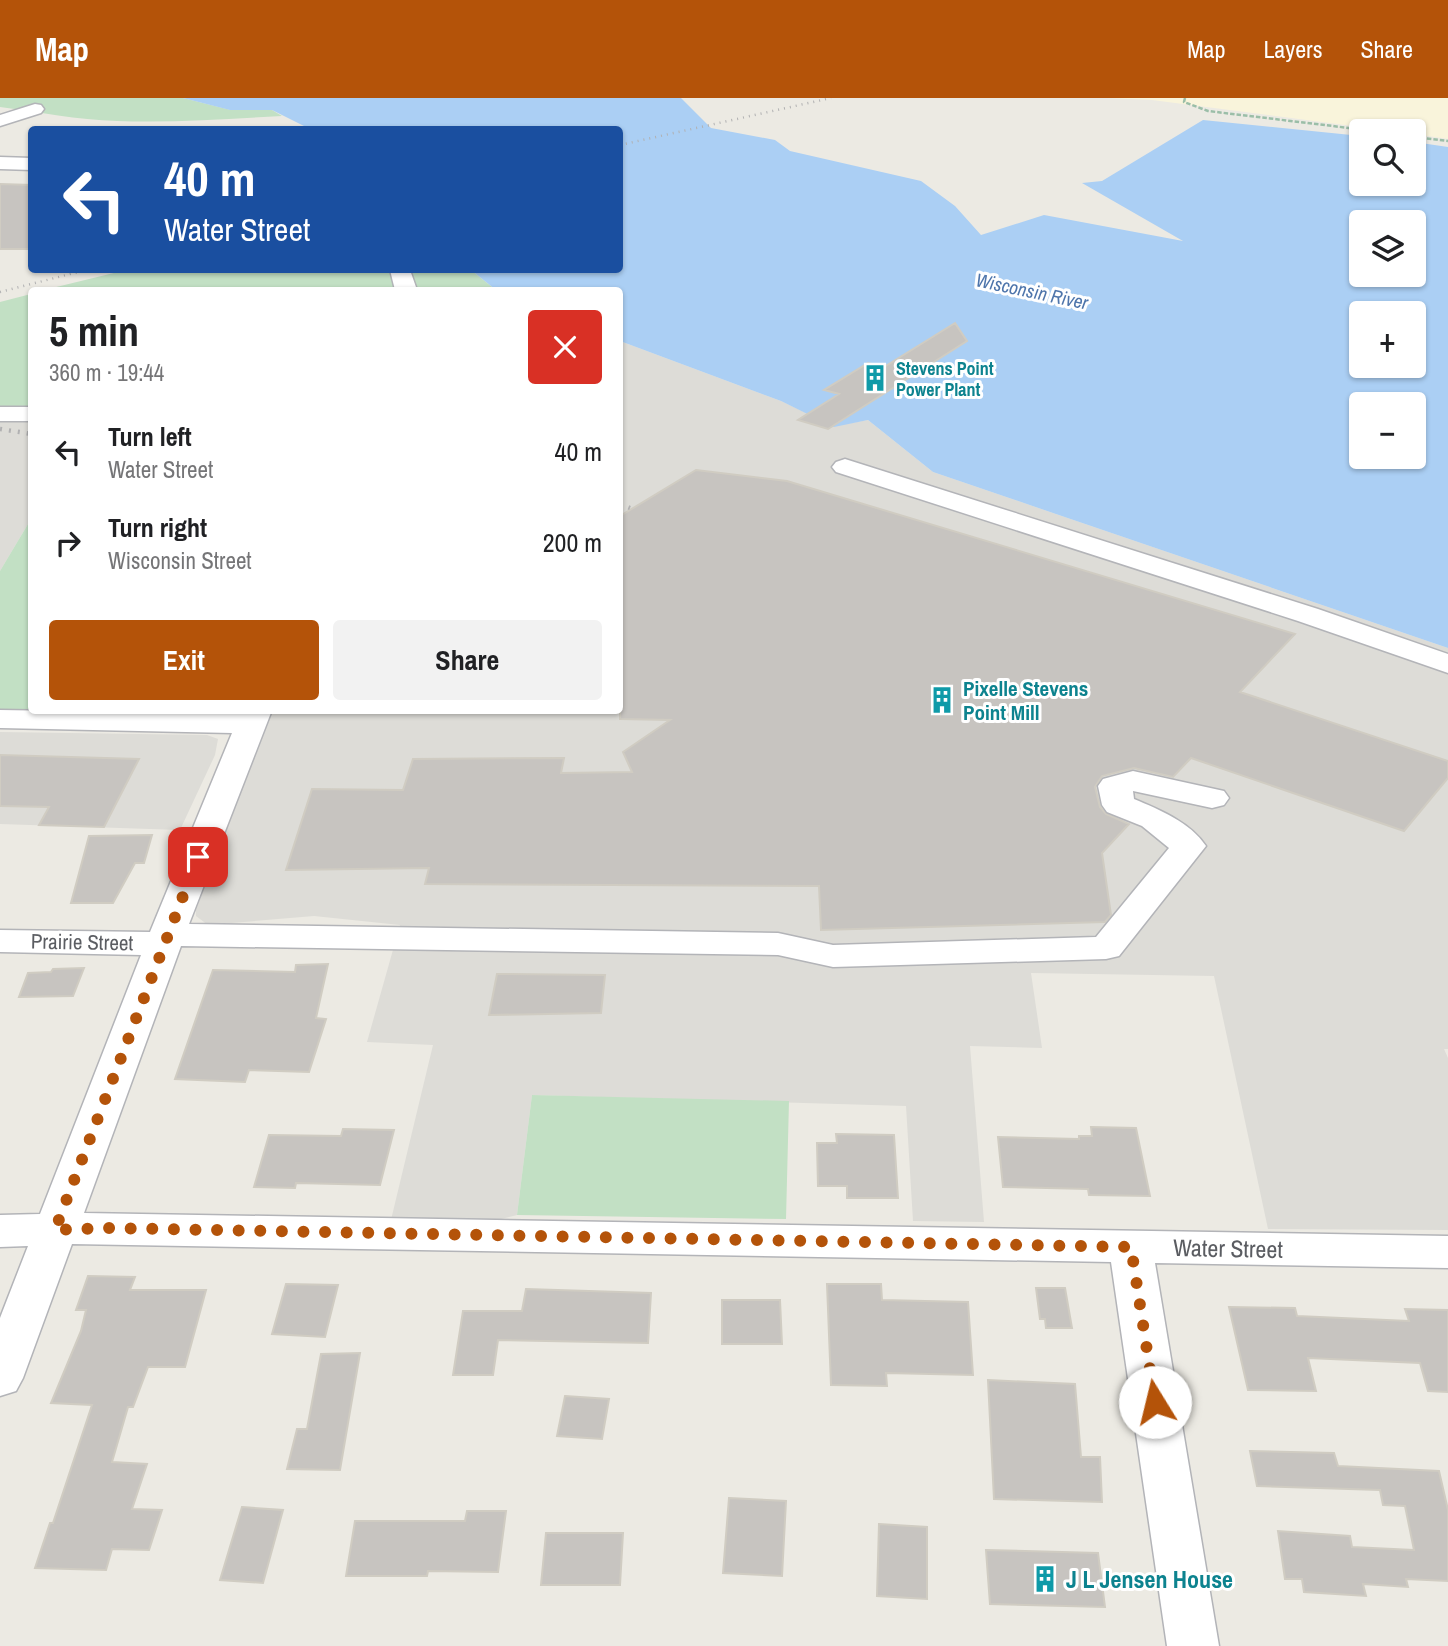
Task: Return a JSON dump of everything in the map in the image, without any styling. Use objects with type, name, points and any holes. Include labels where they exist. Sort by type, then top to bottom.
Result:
[{"type":"street","points":[[3,119],[35,109]]},
{"type":"street","points":[[0,163],[28,163]]},
{"type":"street","points":[[0,414],[28,414]]},
{"type":"street","points":[[845,467],[1193,578],[1448,664]]},
{"type":"street","points":[[0,719],[254,717],[166,940],[0,1378]]},
{"type":"street","name":"Prairie Street","points":[[0,940],[778,944],[833,956],[1106,948],[1189,846],[1154,819],[1119,805],[1115,786],[1133,781],[1212,798]]},
{"type":"street","name":"Water Street","points":[[0,1231],[150,1228],[1448,1252]]},
{"type":"street","points":[[1131,1247],[1193,1646]]},
{"type":"path","points":[[1185,98],[1187,105],[1209,111],[1349,128]]},
{"type":"path","points":[[1426,138],[1448,141]]},
{"type":"shaded area","points":[[1107,98],[1448,98],[1448,139],[1426,136],[1426,119],[1349,119],[1349,126],[1152,100]]},
{"type":"shaded area","points":[[623,342],[781,401],[834,426],[868,420],[933,472],[1448,648],[1448,1049],[1444,1049],[1448,1058],[1448,1230],[1268,1229],[1214,976],[1031,973],[1042,1048],[970,1046],[984,1222],[913,1221],[906,1106],[532,1095],[517,1215],[384,1249],[433,1045],[367,1042],[400,925],[314,916],[208,925],[196,916],[269,714],[623,714]]},
{"type":"shaded area","points":[[0,419],[28,419],[28,524],[0,571]]},
{"type":"shaded area","points":[[0,732],[207,735],[218,739],[215,755],[180,830],[0,824]]},
{"type":"green space","points":[[0,98],[183,98],[231,110],[272,110],[282,116],[179,121],[102,120],[0,107]]},
{"type":"green space","points":[[114,273],[475,273],[492,287],[56,287]]},
{"type":"green space","points":[[28,295],[28,419],[0,419],[0,302]]},
{"type":"green space","points":[[28,524],[28,714],[0,713],[0,571]]},
{"type":"green space","points":[[30,714],[269,714],[266,722]]},
{"type":"green space","points":[[532,1095],[789,1101],[786,1219],[517,1215]]},
{"type":"water","name":"Wisconsin River","points":[[183,98],[681,98],[711,128],[775,140],[790,151],[921,181],[955,206],[981,235],[1044,215],[1183,241],[1082,183],[1102,181],[1203,120],[1349,135],[1349,196],[1426,196],[1426,144],[1448,147],[1448,648],[933,472],[868,420],[834,427],[781,401],[623,342],[623,287],[492,287],[475,273],[623,273],[623,126],[304,126],[272,110],[230,110]]},
{"type":"building","points":[[0,184],[28,185],[28,249],[0,249]]},
{"type":"building","name":"Stevens Point Power Plant","points":[[955,323],[967,341],[828,429],[798,420],[839,394],[824,390],[868,363],[884,367]]},
{"type":"building","name":"Pixelle Stevens Point Mill","points":[[696,470],[787,481],[1295,634],[1240,692],[1448,761],[1448,778],[1404,831],[1191,758],[1173,777],[1134,768],[1102,776],[1095,787],[1100,807],[1106,814],[1129,824],[1102,853],[1111,915],[1105,922],[821,930],[819,886],[425,884],[429,868],[286,870],[312,789],[403,790],[413,759],[564,758],[561,773],[632,772],[623,752],[670,720],[620,719],[620,714],[623,714],[623,514]]},
{"type":"building","points":[[0,755],[139,759],[104,827],[39,825],[49,807],[0,806]]},
{"type":"building","points":[[152,835],[144,863],[135,863],[113,903],[71,903],[89,836]]},
{"type":"building","points":[[328,964],[316,1018],[326,1019],[309,1072],[249,1070],[245,1082],[175,1079],[213,970],[295,972],[296,965]]},
{"type":"building","points":[[84,968],[73,996],[19,997],[28,973]]},
{"type":"building","points":[[497,974],[605,975],[601,1013],[489,1015]]},
{"type":"building","points":[[1091,1127],[1136,1128],[1150,1196],[1089,1195],[1088,1189],[1003,1187],[998,1137],[1079,1139],[1079,1136],[1092,1136]]},
{"type":"building","points":[[343,1129],[394,1130],[380,1185],[296,1183],[295,1188],[254,1187],[269,1135],[341,1136]]},
{"type":"building","points":[[836,1134],[894,1135],[898,1198],[847,1198],[847,1186],[818,1186],[817,1143],[837,1143]]},
{"type":"building","points":[[88,1276],[135,1277],[130,1290],[206,1290],[185,1367],[148,1367],[133,1407],[128,1407],[112,1462],[147,1464],[132,1509],[162,1510],[149,1550],[112,1549],[106,1570],[35,1568],[50,1523],[53,1523],[92,1405],[51,1403],[81,1331],[86,1310],[76,1310]]},
{"type":"building","points":[[286,1284],[338,1285],[325,1337],[272,1334]]},
{"type":"building","points":[[827,1284],[881,1284],[882,1300],[968,1302],[973,1375],[886,1373],[887,1386],[831,1385]]},
{"type":"building","points":[[1036,1288],[1065,1288],[1072,1328],[1046,1328],[1045,1319],[1040,1319]]},
{"type":"building","points":[[526,1289],[651,1293],[648,1343],[498,1340],[493,1375],[453,1375],[463,1311],[522,1311]]},
{"type":"building","points":[[722,1300],[780,1300],[782,1344],[722,1344]]},
{"type":"building","points":[[1229,1307],[1295,1308],[1297,1316],[1409,1321],[1405,1309],[1448,1310],[1448,1392],[1428,1391],[1420,1363],[1308,1358],[1316,1391],[1248,1390]]},
{"type":"building","points":[[360,1353],[340,1470],[287,1469],[297,1429],[307,1429],[321,1354]]},
{"type":"building","points":[[988,1380],[1075,1384],[1081,1457],[1100,1457],[1102,1502],[994,1499]]},
{"type":"building","points":[[565,1396],[609,1399],[602,1439],[557,1436]]},
{"type":"building","points":[[1250,1451],[1334,1453],[1338,1466],[1439,1471],[1448,1510],[1448,1581],[1406,1579],[1408,1587],[1363,1584],[1366,1596],[1304,1592],[1302,1579],[1285,1579],[1278,1531],[1350,1536],[1352,1547],[1414,1550],[1405,1506],[1383,1505],[1380,1490],[1257,1486]]},
{"type":"building","points":[[729,1498],[786,1501],[782,1576],[723,1573]]},
{"type":"building","points":[[242,1507],[283,1510],[263,1583],[220,1580]]},
{"type":"building","points":[[467,1511],[506,1511],[498,1572],[428,1571],[427,1576],[346,1576],[355,1521],[465,1521]]},
{"type":"building","points":[[879,1524],[927,1527],[927,1599],[877,1596]]},
{"type":"building","points":[[546,1533],[623,1533],[620,1585],[541,1585]]},
{"type":"building","name":"J L Jensen House","points":[[986,1550],[1098,1553],[1105,1607],[990,1604]]},
{"type":"railway","points":[[623,144],[831,98]]},
{"type":"railway","points":[[0,292],[74,273]]},
{"type":"railway","points":[[0,429],[28,433]]},
{"type":"railway","points":[[623,505],[630,508]]},
{"type":"place","name":"Stevens Point Power Plant","points":[[875,378]]},
{"type":"place","name":"Pixelle Stevens Point Mill","points":[[942,700]]},
{"type":"place","name":"J L Jensen House","points":[[1045,1579]]},
{"type":"route","points":[[198,857],[55,1230],[107,1228],[1131,1247],[1155,1402]]}]
